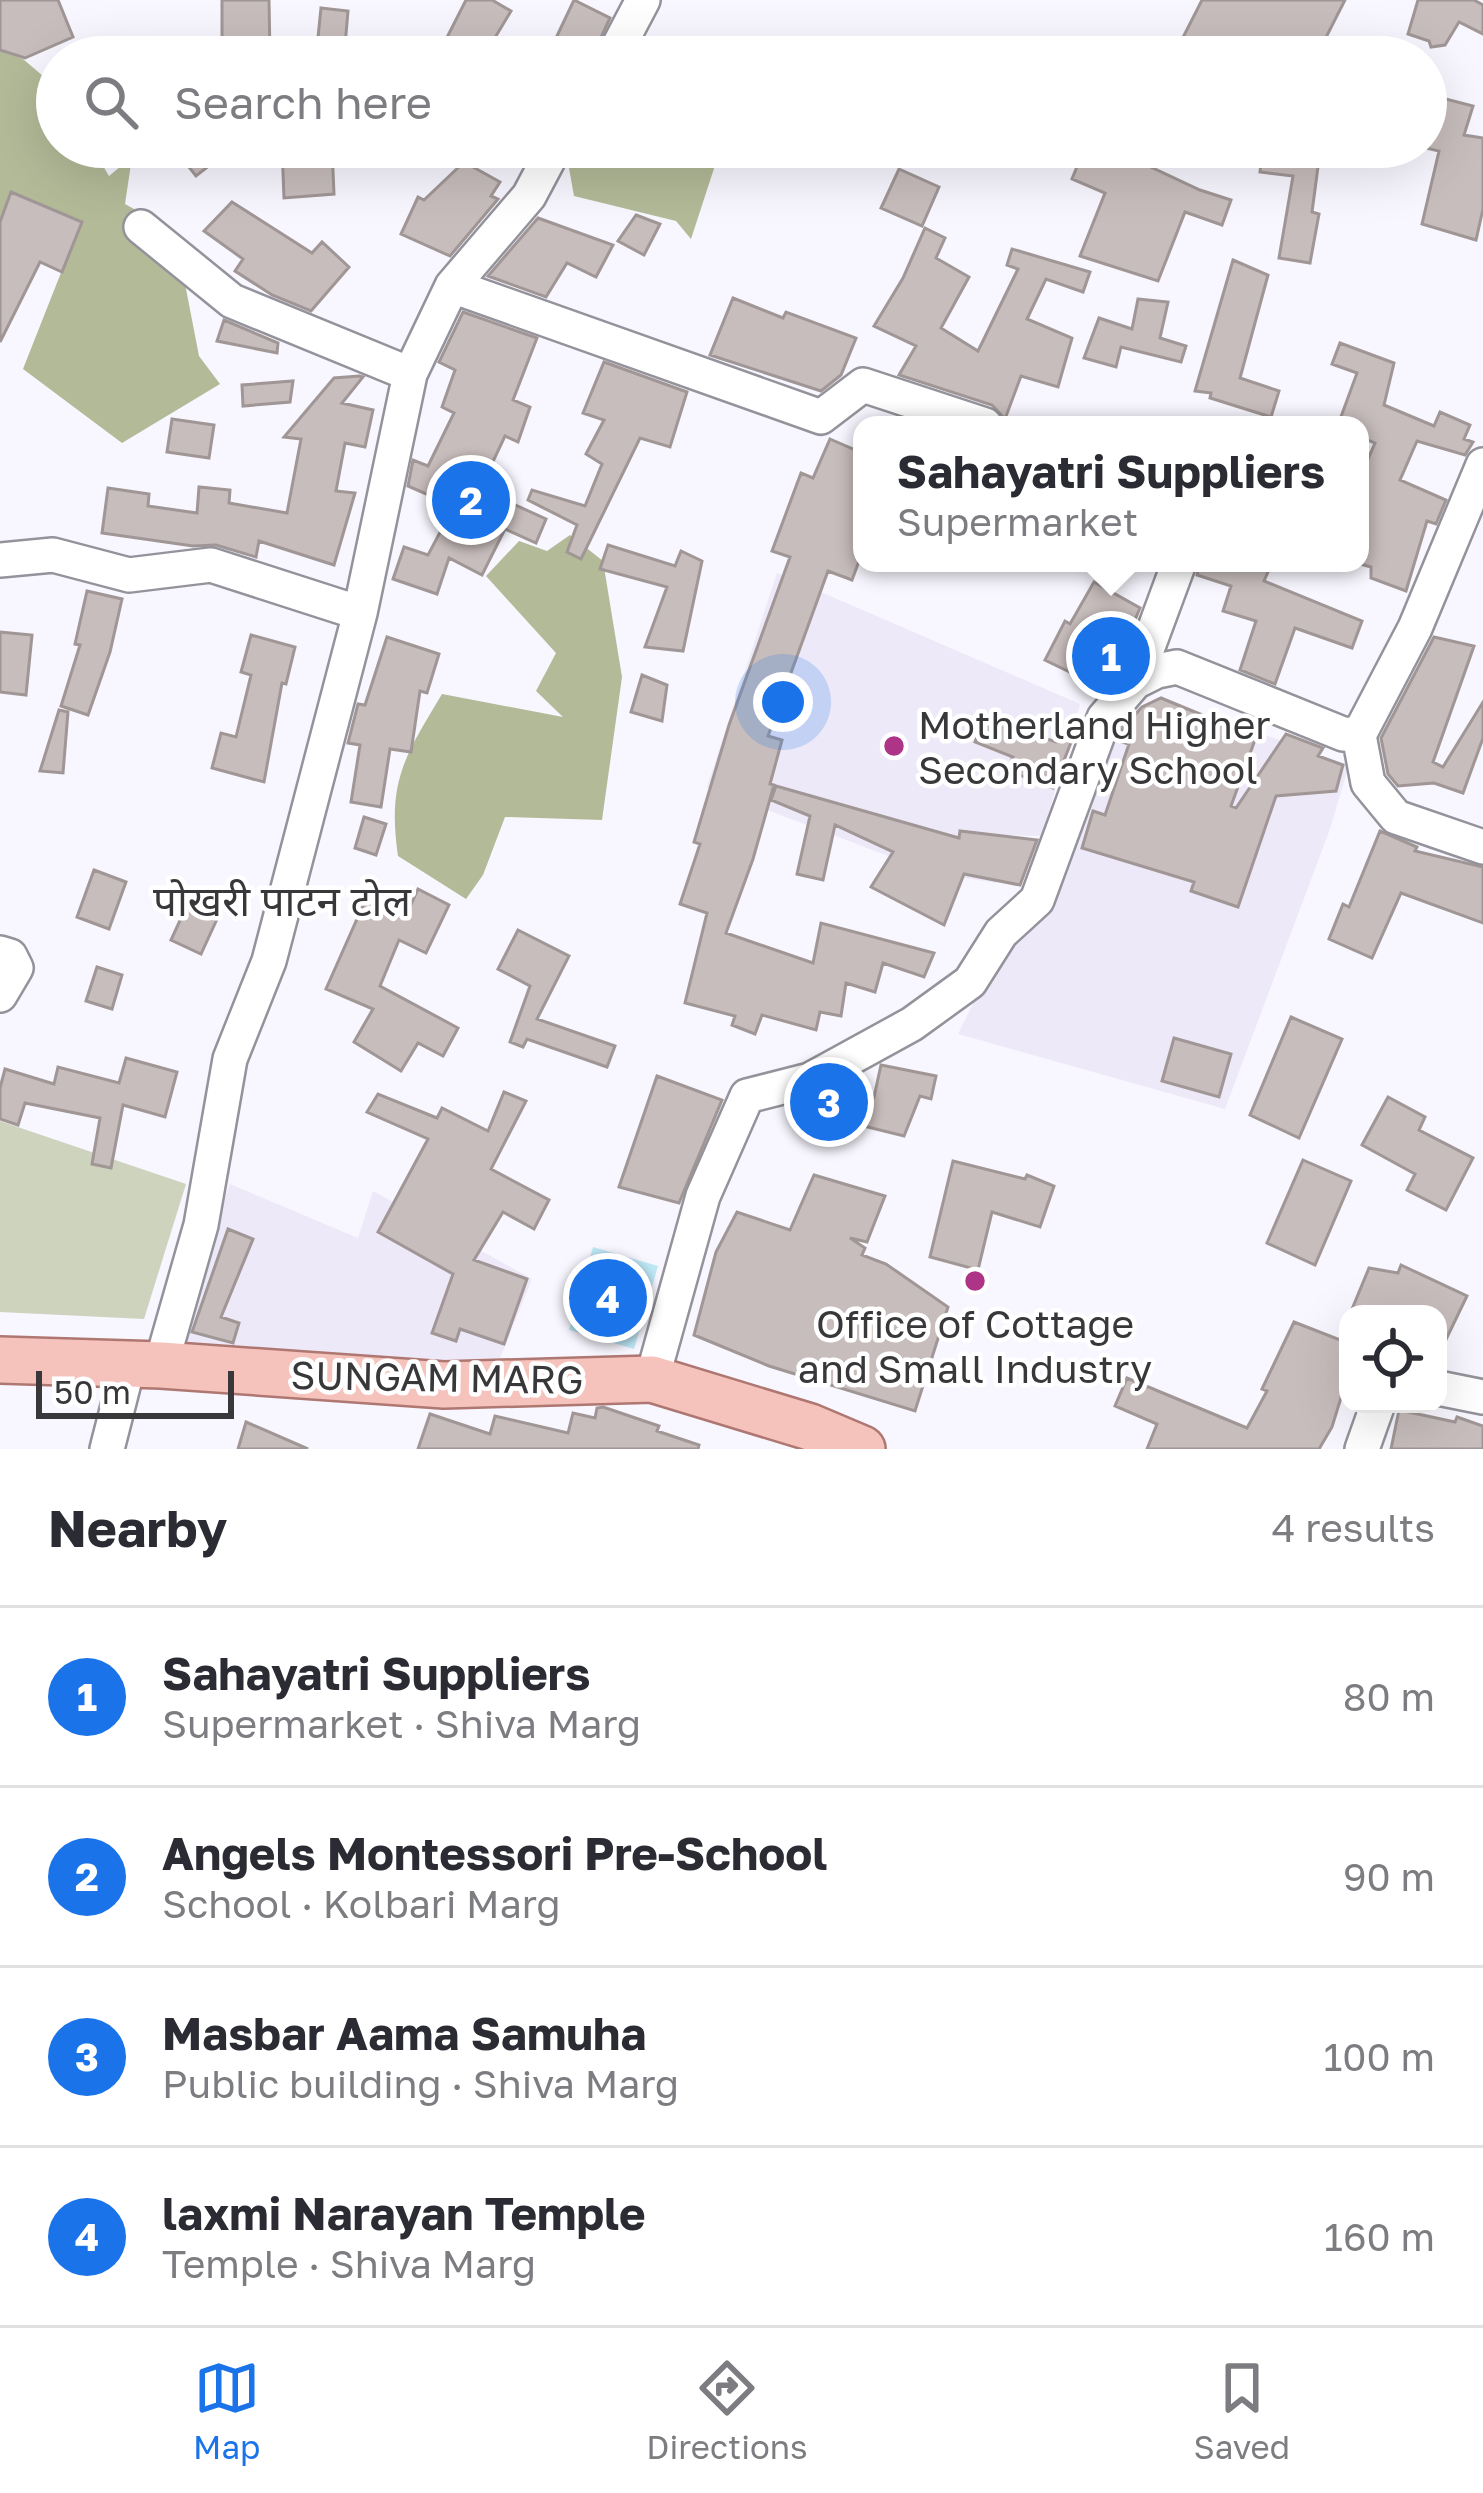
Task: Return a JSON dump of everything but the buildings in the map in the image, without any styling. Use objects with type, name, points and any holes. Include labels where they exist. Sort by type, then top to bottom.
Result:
[{"type":"main road","name":"SUNGAM MARG","points":[[0,1360],[444,1384],[652,1379],[802,1438],[862,1449]]},
{"type":"street","points":[[624,36],[643,0]]},
{"type":"street","points":[[107,1449],[201,1225],[230,1059],[269,961],[360,613],[410,374],[452,286],[494,242],[544,168]]},
{"type":"street","points":[[141,227],[232,301],[410,374]]},
{"type":"street","points":[[452,286],[820,417],[863,385],[958,416]]},
{"type":"street","points":[[1483,465],[1414,628],[1359,735],[1368,783],[1396,818],[1483,847]]},
{"type":"street","points":[[0,560],[53,555],[129,574],[211,565],[360,613]]},
{"type":"street","points":[[1136,682],[1175,572]]},
{"type":"street","points":[[652,1379],[704,1196],[747,1096],[810,1080],[912,1024],[970,982],[1001,933],[1037,900],[1104,718],[1136,682],[1156,670],[1177,667],[1342,734],[1359,735]]},
{"type":"street","points":[[0,953],[10,956],[16,968],[0,994]]},
{"type":"street","points":[[1447,1390],[1483,1397]]},
{"type":"street","points":[[1362,1449],[1375,1413]]},
{"type":"shaded area","name":"Motherland Higher Secondary School","points":[[777,573],[1080,704],[1042,836],[1004,835],[997,883],[933,873],[707,787]]},
{"type":"shaded area","points":[[1161,698],[1349,765],[1330,829],[1225,1109],[958,1034],[989,972],[1066,859],[1128,712]]},
{"type":"shaded area","points":[[230,1184],[358,1238],[373,1191],[532,1279],[498,1363],[196,1350],[178,1331]]},
{"type":"green space","points":[[0,50],[36,70],[36,168],[104,168],[109,176],[119,168],[130,168],[125,204],[175,232],[199,356],[220,384],[122,443],[23,369],[81,222],[11,192],[0,222]]},
{"type":"green space","points":[[569,168],[714,168],[691,239],[676,221],[574,196]]},
{"type":"green space","points":[[570,535],[603,561],[622,677],[602,820],[505,817],[483,875],[466,899],[398,856],[395,808],[402,770],[442,694],[563,717],[536,691],[556,653],[486,576],[519,541],[547,551]]},
{"type":"green space","points":[[0,1121],[186,1184],[144,1319],[0,1312]]},
{"type":"water","points":[[593,1247],[658,1266],[634,1349],[569,1330]]},
{"type":"place","name":"Angels Montessori Pre-School","points":[[471,500]]},
{"type":"place","name":"Sahayatri Suppliers","points":[[1111,656]]},
{"type":"place","name":"Motherland Higher Secondary School","points":[[894,746]]},
{"type":"place","name":"Masbar Aama Samuha","points":[[829,1102]]},
{"type":"place","name":"Office of Cottage and Small Industry","points":[[975,1281]]},
{"type":"place","name":"laxmi Narayan Temple","points":[[608,1298]]},
{"type":"district","name":"पोखरी पाटन टोल","points":[[282,900]]}]
